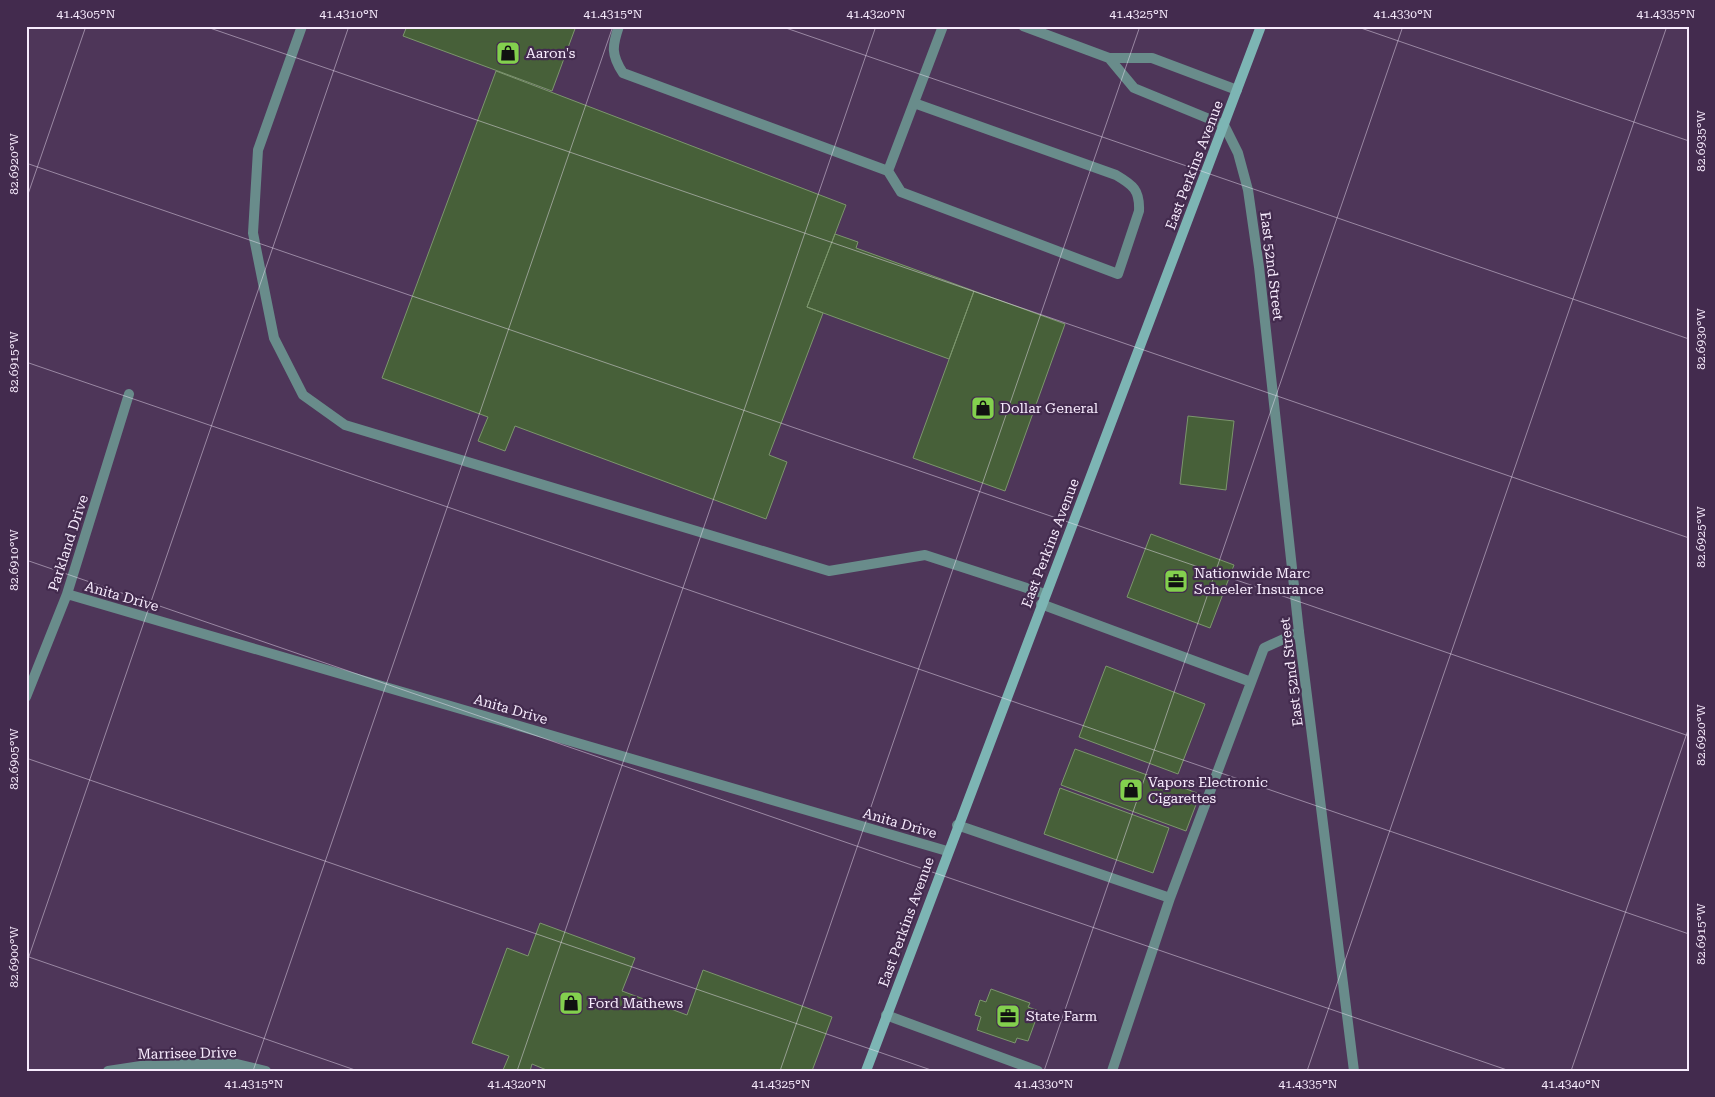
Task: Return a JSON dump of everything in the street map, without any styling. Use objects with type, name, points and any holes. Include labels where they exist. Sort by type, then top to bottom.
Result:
[{"type":"main road","name":"East Perkins Avenue","points":[[866,1071],[947,851],[1261,26]]},
{"type":"street","points":[[302,26],[258,150],[253,233],[274,338],[303,395],[345,425],[829,571],[925,555],[1046,594]]},
{"type":"street","points":[[619,26],[613,43],[614,60],[623,73],[888,171],[901,192],[1118,274],[1139,211],[1140,201],[1137,191],[1130,183],[1116,175],[914,103]]},
{"type":"street","points":[[888,171],[943,26]]},
{"type":"street","points":[[1023,26],[1109,58],[1152,58],[1237,90]]},
{"type":"street","points":[[1109,58],[1134,88],[1224,125]]},
{"type":"street","name":"East 52nd Street","points":[[1224,125],[1238,153],[1248,190],[1259,267],[1300,632],[1354,1071]]},
{"type":"street","name":"Parkland Drive","points":[[26,697],[67,594],[129,394]]},
{"type":"street","name":"Anita Drive","points":[[67,594],[947,851]]},
{"type":"street","points":[[1042,604],[1251,682]]},
{"type":"street","points":[[1112,1071],[1170,898],[1264,648],[1300,632]]},
{"type":"street","points":[[957,826],[1170,898]]},
{"type":"street","points":[[886,1016],[1038,1071]]},
{"type":"street","name":"Marrisee Drive","points":[[108,1071],[154,1064],[237,1064],[266,1071]]},
{"type":"building","name":"Aaron's","points":[[407,26],[576,26],[552,91],[403,36]]},
{"type":"building","points":[[496,71],[846,205],[807,307],[823,313],[769,455],[787,462],[766,519],[515,426],[505,451],[478,441],[488,417],[382,378]]},
{"type":"building","points":[[835,234],[858,242],[856,248],[974,291],[949,359],[807,307]]},
{"type":"building","name":"Dollar General","points":[[974,291],[1065,324],[1005,491],[913,458]]},
{"type":"building","points":[[1188,416],[1234,421],[1226,490],[1180,484]]},
{"type":"building","points":[[1151,534],[1234,565],[1210,628],[1127,597]]},
{"type":"building","points":[[1106,666],[1205,704],[1178,774],[1079,737]]},
{"type":"building","name":"Vapors Electronic Cigarettes","points":[[1075,749],[1200,794],[1186,831],[1061,785]]},
{"type":"building","points":[[1060,788],[1169,828],[1153,873],[1044,834]]},
{"type":"building","name":"Ford Mathews","points":[[540,923],[635,958],[622,991],[687,1015],[703,970],[832,1017],[812,1071],[549,1071],[532,1064],[530,1071],[503,1070],[509,1056],[472,1043],[507,948],[528,956]]},
{"type":"building","name":"State Farm","points":[[991,989],[1030,1003],[1028,1007],[1039,1011],[1028,1041],[1017,1038],[1015,1043],[977,1030],[981,1017],[975,1015],[980,1000],[986,1002]]},
{"type":"place","name":"Aaron's","points":[[508,53]]},
{"type":"place","name":"Dollar General","points":[[983,408]]},
{"type":"place","name":"Nationwide Marc Scheeler Insurance","points":[[1176,581]]},
{"type":"place","name":"Vapors Electronic Cigarettes","points":[[1131,790]]},
{"type":"place","name":"Ford Mathews","points":[[571,1003]]},
{"type":"place","name":"State Farm","points":[[1008,1016]]}]
